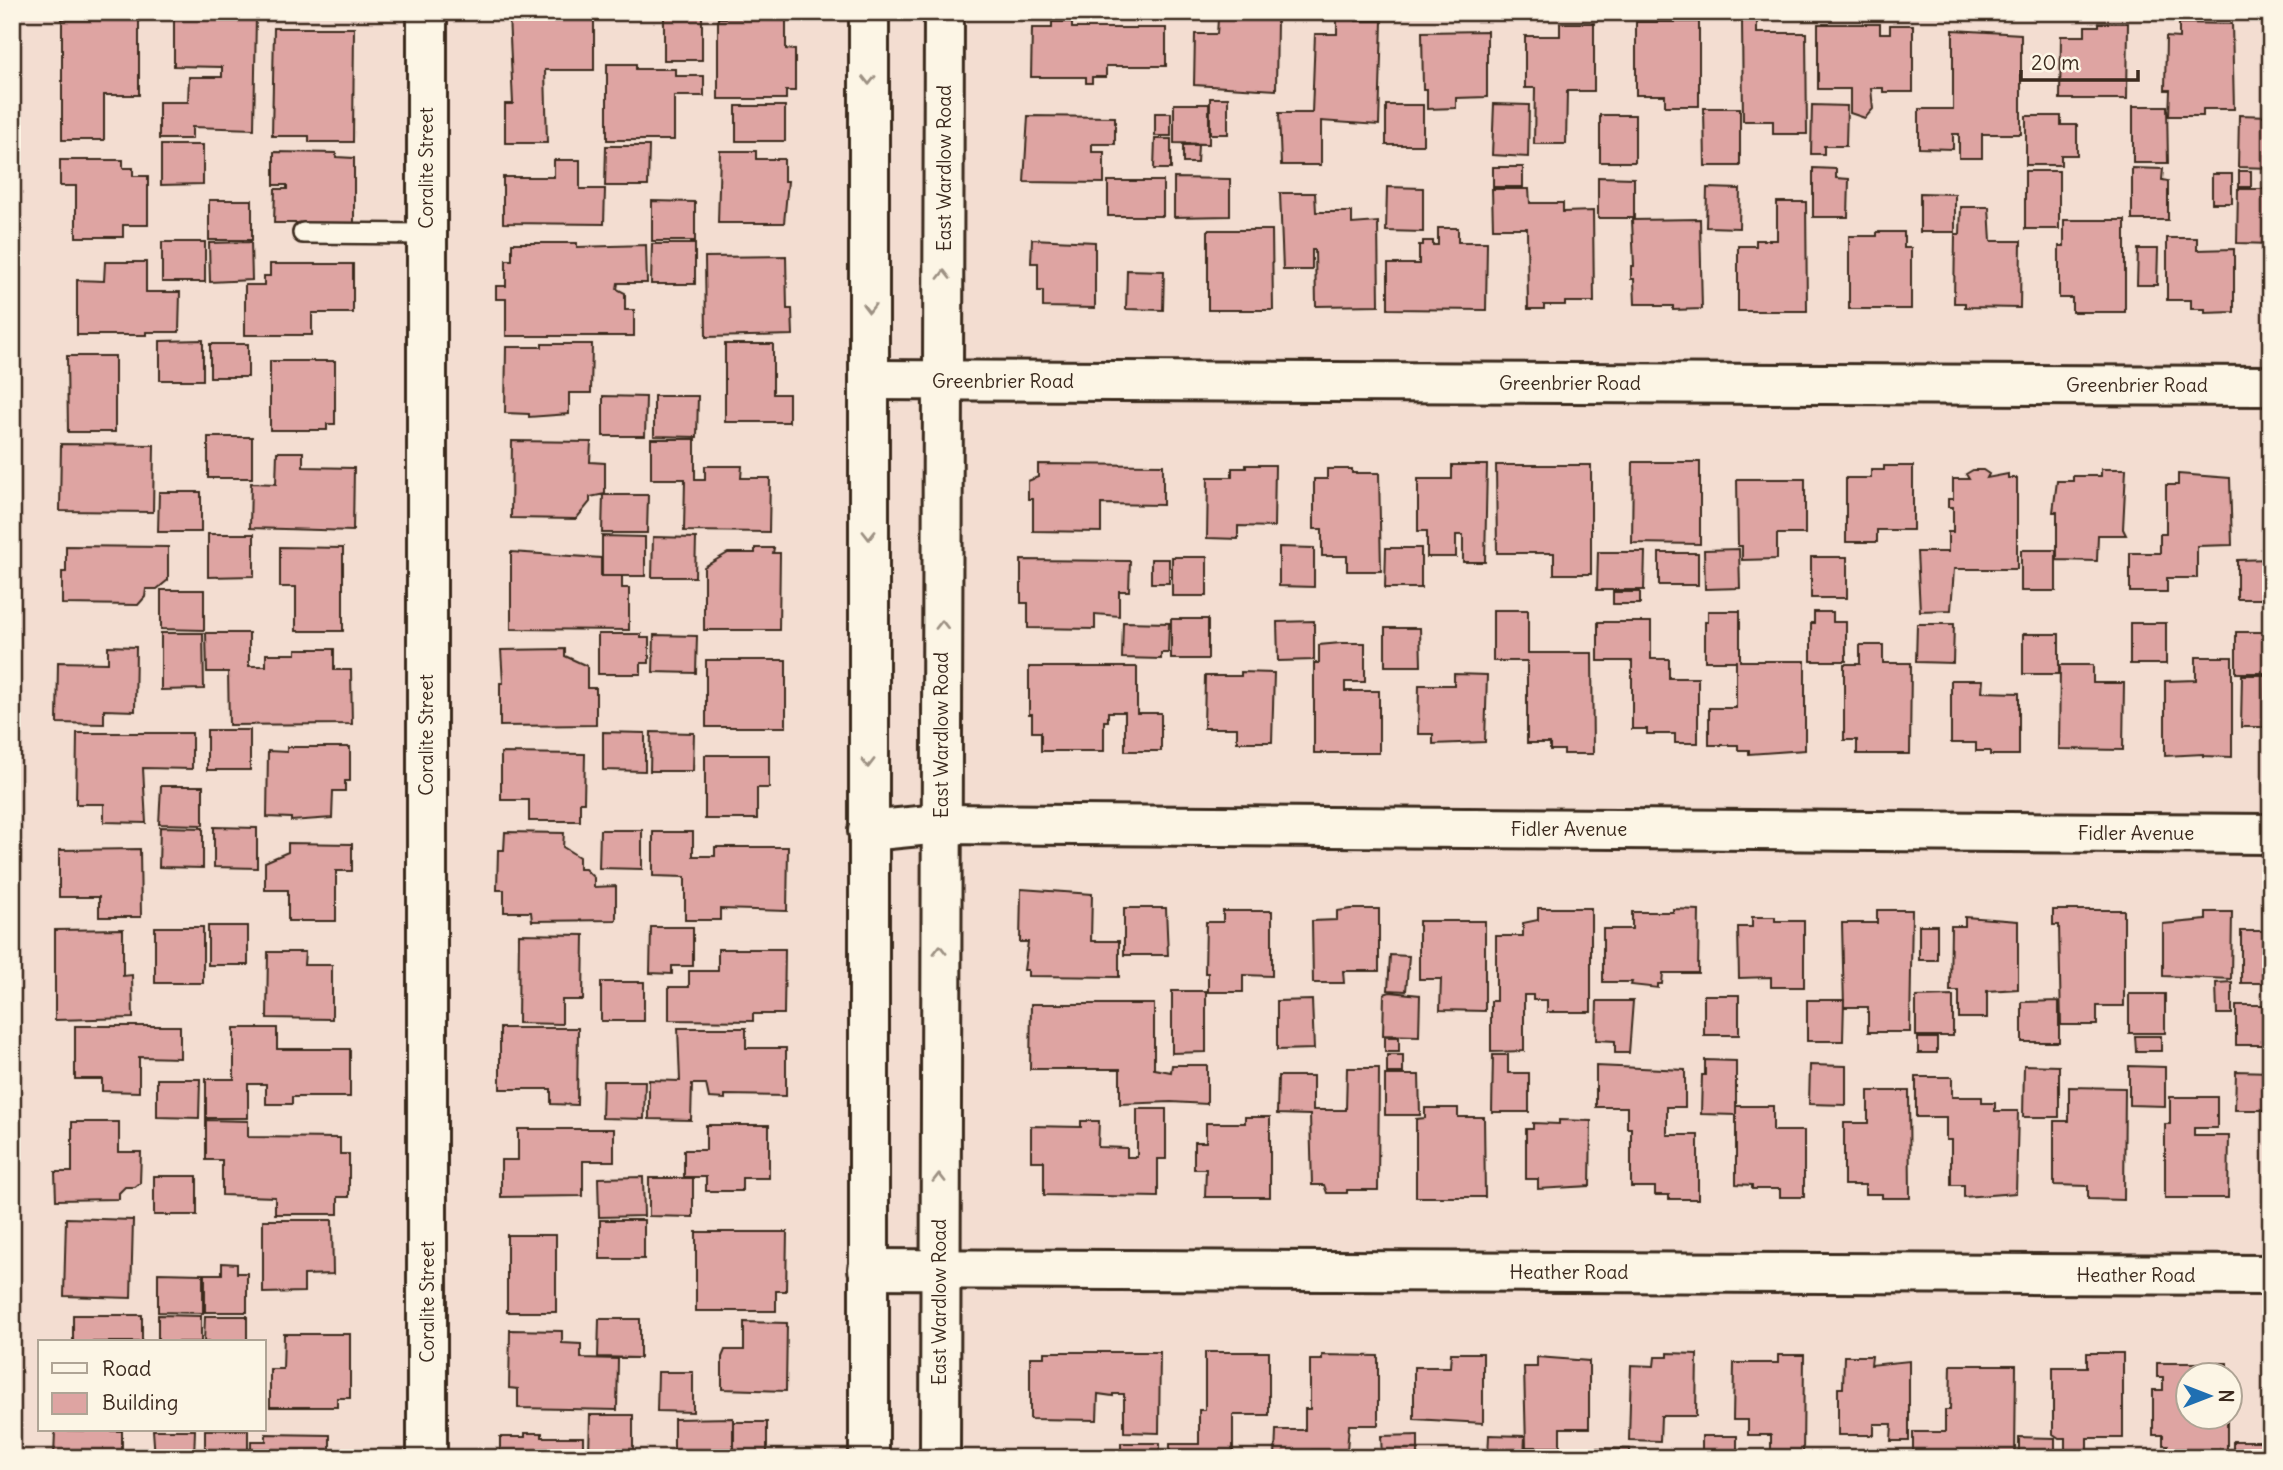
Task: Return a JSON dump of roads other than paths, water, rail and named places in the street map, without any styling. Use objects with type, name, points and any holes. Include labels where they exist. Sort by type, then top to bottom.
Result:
[{"type":"street","name":"Coralite Street","points":[[427,12],[427,1458]]},
{"type":"street","points":[[869,12],[869,1458]]},
{"type":"street","name":"East Wardlow Road","points":[[940,1458],[944,12]]},
{"type":"street","name":"Greenbrier Road","points":[[869,380],[2271,386]]},
{"type":"street","name":"Fidler Avenue","points":[[867,831],[940,824],[2271,834]]},
{"type":"street","name":"Heather Road","points":[[868,1269],[2271,1275]]},
{"type":"lane","points":[[303,233],[425,234]]}]
